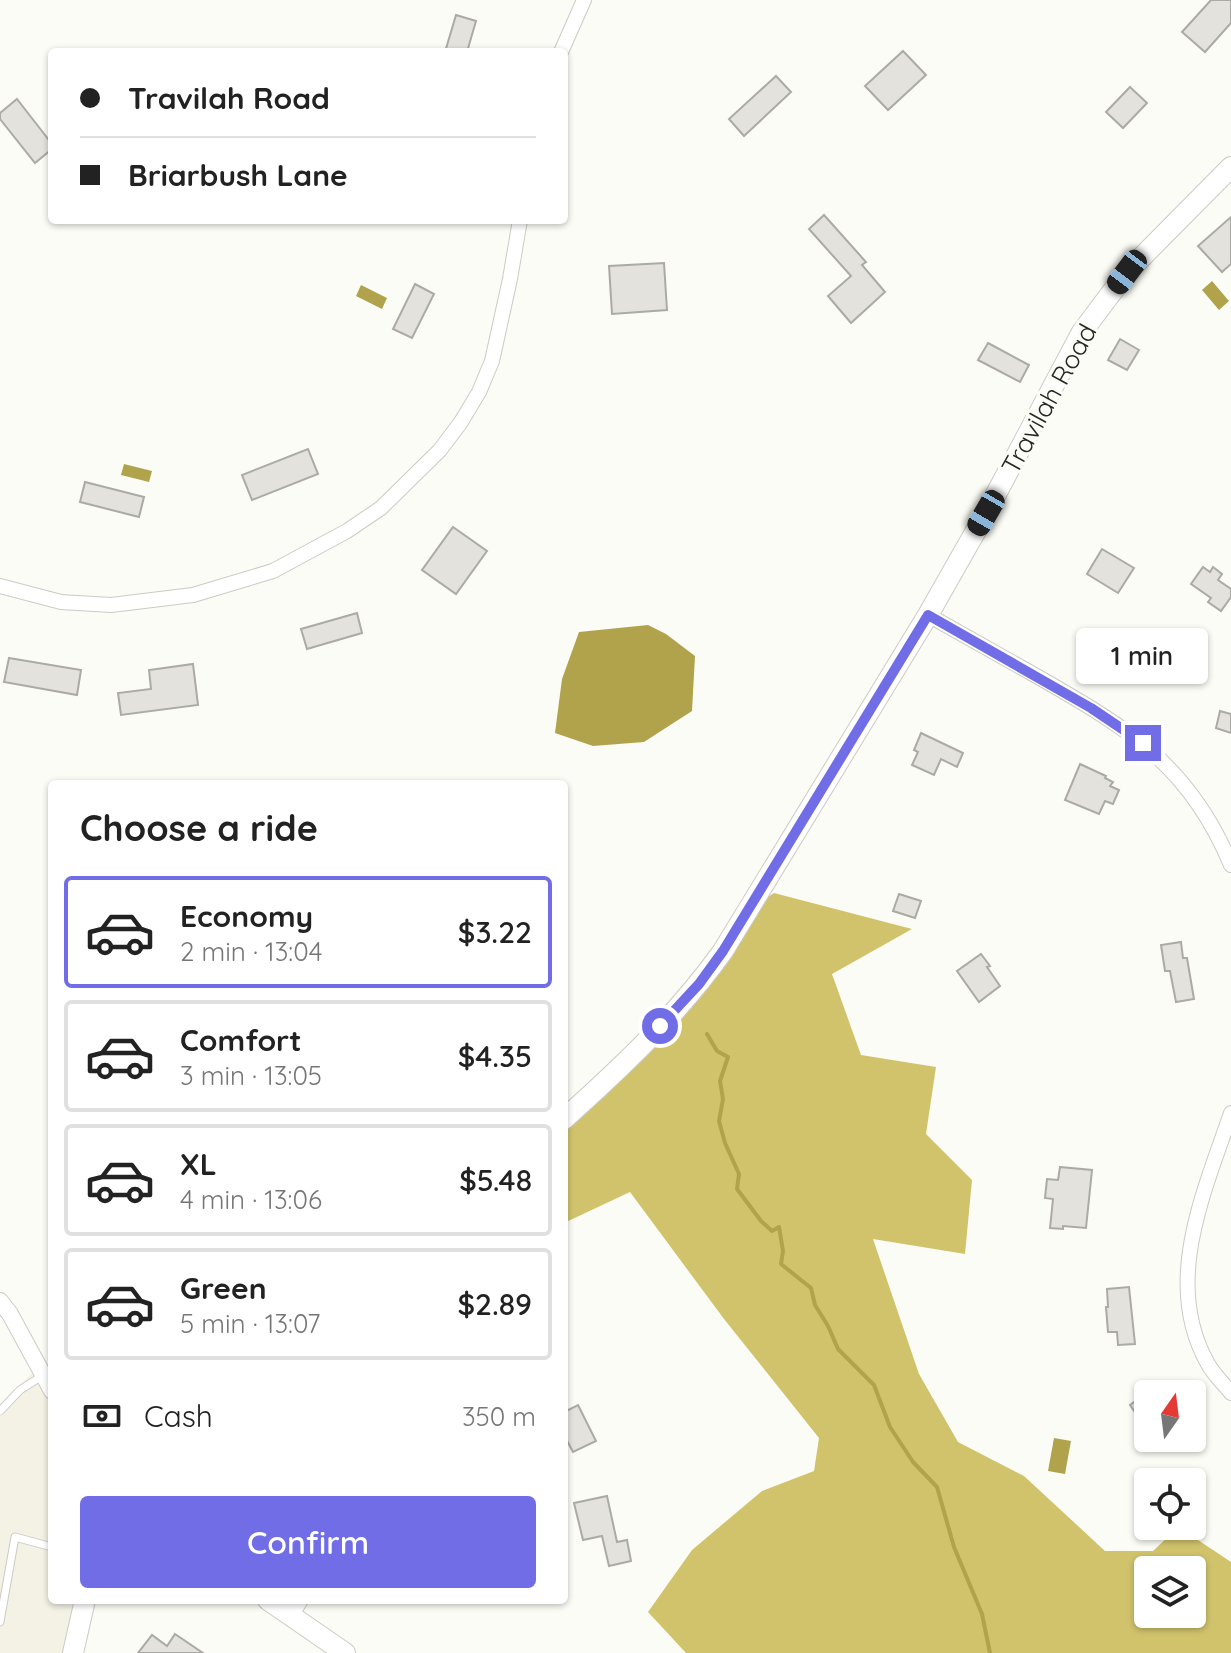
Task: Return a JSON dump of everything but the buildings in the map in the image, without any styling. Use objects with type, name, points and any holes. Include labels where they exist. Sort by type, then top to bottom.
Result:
[{"type":"main road","name":"Travilah Road","points":[[568,1115],[620,1069],[699,984],[723,951],[928,615],[1082,332],[1127,272],[1231,167]]},
{"type":"main road","points":[[73,1653],[84,1604]]},
{"type":"main road","points":[[296,1608],[345,1653]]},
{"type":"street","points":[[563,48],[584,0]]},
{"type":"street","points":[[0,586],[61,602],[111,605],[193,595],[273,571],[347,531],[381,508],[440,450],[479,392],[492,361],[519,224]]},
{"type":"street","points":[[928,615],[1117,723],[1145,744],[1189,790],[1220,839],[1231,865]]},
{"type":"street","points":[[1231,1113],[1196,1218],[1187,1272],[1189,1305],[1201,1350],[1210,1368],[1231,1393]]},
{"type":"street","points":[[0,1301],[48,1384]]},
{"type":"lane","points":[[0,1411],[20,1390],[43,1375]]},
{"type":"lane","points":[[0,1622],[15,1537],[48,1546]]},
{"type":"shaded area","points":[[1212,281],[1229,301],[1219,310],[1202,290]]},
{"type":"shaded area","points":[[361,285],[387,298],[382,309],[356,296]]},
{"type":"shaded area","points":[[124,464],[152,471],[149,482],[121,475]]},
{"type":"shaded area","points":[[648,625],[695,656],[692,711],[644,742],[593,746],[555,733],[562,679],[579,632]]},
{"type":"shaded area","points":[[774,893],[912,929],[832,974],[861,1055],[936,1067],[926,1134],[972,1180],[965,1254],[873,1239],[919,1374],[958,1442],[1024,1476],[1105,1551],[1153,1551],[1165,1540],[1198,1540],[1231,1562],[1231,1653],[686,1653],[648,1612],[692,1550],[762,1491],[814,1471],[819,1438],[724,1319],[630,1192],[568,1221],[568,1115],[621,1068],[747,911]]},
{"type":"shaded area","points":[[34,1371],[48,1396],[48,1604],[76,1604],[65,1653],[0,1653],[0,1405]]},
{"type":"shaded area","points":[[1054,1438],[1071,1441],[1065,1474],[1048,1471]]},
{"type":"waterway","points":[[707,1034],[717,1051],[728,1057],[720,1081],[723,1099],[719,1121],[739,1174],[737,1189],[772,1231],[779,1227],[783,1251],[781,1264],[811,1288],[815,1305],[838,1349],[874,1385],[890,1427],[913,1462],[937,1487],[954,1547],[982,1614],[990,1653]]},
{"type":"route","points":[[660,1026],[699,984],[723,951],[928,615],[1117,723],[1143,743]]}]
